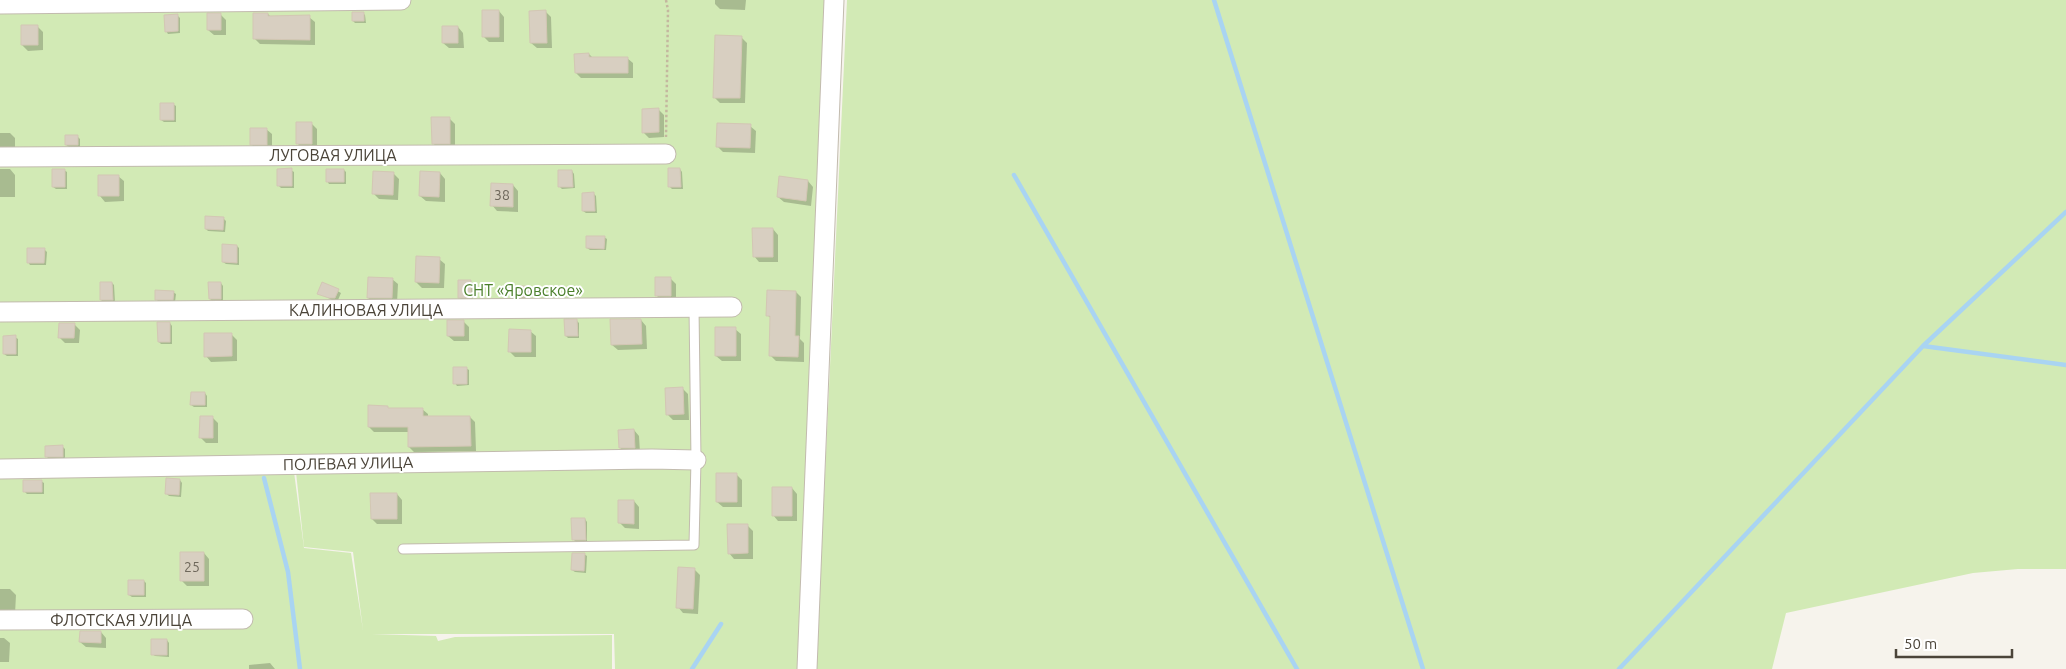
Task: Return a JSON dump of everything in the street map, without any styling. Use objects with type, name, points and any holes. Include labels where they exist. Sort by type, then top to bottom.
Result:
[{"type":"street","points":[[0,4],[401,0]]},
{"type":"street","points":[[807,669],[834,0]]},
{"type":"street","name":"ЛУГОВАЯ УЛИЦА","points":[[0,158],[666,154]]},
{"type":"street","name":"КАЛИНОВАЯ УЛИЦА","points":[[0,312],[732,307]]},
{"type":"street","name":"ПОЛЕВАЯ УЛИЦА","points":[[0,469],[255,464],[696,460]]},
{"type":"street","name":"ФЛОТСКАЯ УЛИЦА","points":[[0,620],[243,619]]},
{"type":"lane","points":[[403,549],[694,545],[696,460],[694,308]]},
{"type":"path","points":[[666,0],[668,10],[666,154]]},
{"type":"green space","name":"СНТ «Яровское»","points":[[0,0],[825,0],[797,669],[615,669],[614,634],[372,634],[436,636],[438,641],[455,637],[612,635],[612,669],[0,669]],"holes":[[[294,472],[296,472],[304,547],[353,552],[363,630],[351,553],[304,548]]]},
{"type":"green space","points":[[847,0],[2066,0],[2066,569],[2018,569],[1973,573],[1786,613],[1772,669],[816,669]]},
{"type":"building","points":[[482,10],[499,10],[499,37],[482,37]]},
{"type":"building","points":[[546,10],[547,43],[530,43],[529,11]]},
{"type":"building","points":[[352,12],[364,12],[364,21],[352,21]]},
{"type":"building","points":[[207,13],[221,13],[221,30],[207,30]]},
{"type":"building","points":[[253,13],[268,13],[268,16],[310,15],[310,40],[253,39]]},
{"type":"building","points":[[178,14],[178,31],[165,32],[164,15]]},
{"type":"building","points":[[21,25],[38,25],[38,45],[21,45]]},
{"type":"building","points":[[442,26],[458,26],[458,43],[442,43]]},
{"type":"building","points":[[715,35],[742,36],[740,98],[713,98]]},
{"type":"building","points":[[589,53],[589,57],[628,57],[628,73],[575,73],[574,54]]},
{"type":"building","points":[[160,103],[174,103],[174,120],[160,120]]},
{"type":"building","points":[[659,108],[659,132],[642,133],[642,109]]},
{"type":"building","points":[[431,117],[450,117],[450,144],[432,144]]},
{"type":"building","points":[[296,122],[312,122],[312,144],[296,144]]},
{"type":"building","points":[[717,123],[751,124],[750,148],[716,147]]},
{"type":"building","points":[[250,128],[267,128],[267,145],[250,145]]},
{"type":"building","points":[[65,135],[78,135],[78,145],[65,145]]},
{"type":"building","points":[[292,168],[292,186],[277,186],[277,169]]},
{"type":"building","points":[[668,168],[680,168],[681,187],[668,187]]},
{"type":"building","points":[[52,169],[65,169],[65,187],[52,187]]},
{"type":"building","points":[[326,169],[344,169],[344,182],[326,182]]},
{"type":"building","points":[[558,170],[572,170],[573,187],[558,187]]},
{"type":"building","points":[[373,171],[394,172],[393,195],[372,194]]},
{"type":"building","points":[[420,171],[440,172],[439,197],[419,196]]},
{"type":"building","points":[[98,175],[119,175],[119,196],[98,196]]},
{"type":"building","points":[[779,176],[808,180],[806,201],[777,197]]},
{"type":"building","points":[[491,183],[513,184],[513,207],[490,206]]},
{"type":"building","points":[[594,192],[595,211],[582,211],[582,193]]},
{"type":"building","points":[[205,216],[224,217],[223,230],[205,229]]},
{"type":"building","points":[[752,228],[773,228],[773,257],[753,257]]},
{"type":"building","points":[[586,236],[605,236],[604,249],[586,248]]},
{"type":"building","points":[[222,244],[237,245],[237,263],[222,262]]},
{"type":"building","points":[[27,248],[45,248],[44,263],[27,263]]},
{"type":"building","points":[[416,256],[440,257],[439,283],[415,282]]},
{"type":"building","points":[[368,277],[393,278],[392,298],[367,298]]},
{"type":"building","points":[[655,277],[671,277],[671,296],[655,296]]},
{"type":"building","points":[[458,280],[471,280],[471,298],[458,298]]},
{"type":"building","points":[[100,282],[112,282],[113,300],[100,300]]},
{"type":"building","points":[[208,282],[221,282],[221,299],[209,299]]},
{"type":"building","points":[[322,282],[339,289],[335,298],[317,294]]},
{"type":"building","points":[[516,286],[529,286],[529,297],[516,297]]},
{"type":"building","points":[[155,290],[174,291],[173,300],[155,300]]},
{"type":"building","points":[[767,290],[796,291],[795,336],[799,336],[798,357],[769,356],[770,316],[766,316]]},
{"type":"building","points":[[564,319],[577,319],[578,336],[565,336]]},
{"type":"building","points":[[610,319],[641,319],[642,344],[611,345]]},
{"type":"building","points":[[447,320],[464,320],[464,336],[447,336]]},
{"type":"building","points":[[157,322],[170,322],[170,342],[158,342]]},
{"type":"building","points":[[59,323],[75,323],[74,338],[58,338]]},
{"type":"building","points":[[715,327],[736,327],[736,356],[715,356]]},
{"type":"building","points":[[509,329],[531,330],[531,352],[508,352]]},
{"type":"building","points":[[204,333],[232,333],[232,356],[204,357]]},
{"type":"building","points":[[16,335],[16,354],[3,354],[3,336]]},
{"type":"building","points":[[453,367],[467,367],[467,384],[453,384]]},
{"type":"building","points":[[683,387],[684,414],[666,415],[665,388]]},
{"type":"building","points":[[191,392],[205,392],[205,405],[190,405]]},
{"type":"building","points":[[368,405],[388,406],[388,408],[423,408],[423,416],[470,416],[471,446],[408,447],[408,427],[368,427]]},
{"type":"building","points":[[200,416],[213,416],[213,438],[199,438]]},
{"type":"building","points":[[634,429],[635,448],[619,448],[618,430]]},
{"type":"building","points":[[63,445],[63,457],[45,457],[45,446]]},
{"type":"building","points":[[716,473],[737,473],[737,502],[716,502]]},
{"type":"building","points":[[166,478],[180,479],[179,495],[165,494]]},
{"type":"building","points":[[23,480],[42,480],[42,492],[23,492]]},
{"type":"building","points":[[772,487],[792,487],[792,516],[772,516]]},
{"type":"building","points":[[370,493],[397,493],[397,519],[371,519]]},
{"type":"building","points":[[618,500],[634,500],[634,524],[618,523]]},
{"type":"building","points":[[571,518],[585,518],[586,540],[572,540]]},
{"type":"building","points":[[727,524],[748,524],[748,553],[728,554]]},
{"type":"building","points":[[180,552],[204,552],[204,581],[180,581]]},
{"type":"building","points":[[572,553],[585,553],[584,571],[571,570]]},
{"type":"building","points":[[678,567],[695,568],[693,609],[676,608]]},
{"type":"building","points":[[128,580],[144,580],[144,595],[128,595]]},
{"type":"building","points":[[80,631],[101,631],[101,643],[79,642]]},
{"type":"building","points":[[151,639],[167,639],[167,655],[151,655]]},
{"type":"waterway","points":[[1214,0],[1423,669]]},
{"type":"waterway","points":[[1014,175],[1297,669]]},
{"type":"waterway","points":[[1619,669],[1923,346],[2066,212]]},
{"type":"waterway","points":[[1923,346],[2066,365]]},
{"type":"waterway","points":[[264,478],[288,572],[300,669]]},
{"type":"waterway","points":[[692,669],[721,624]]}]
